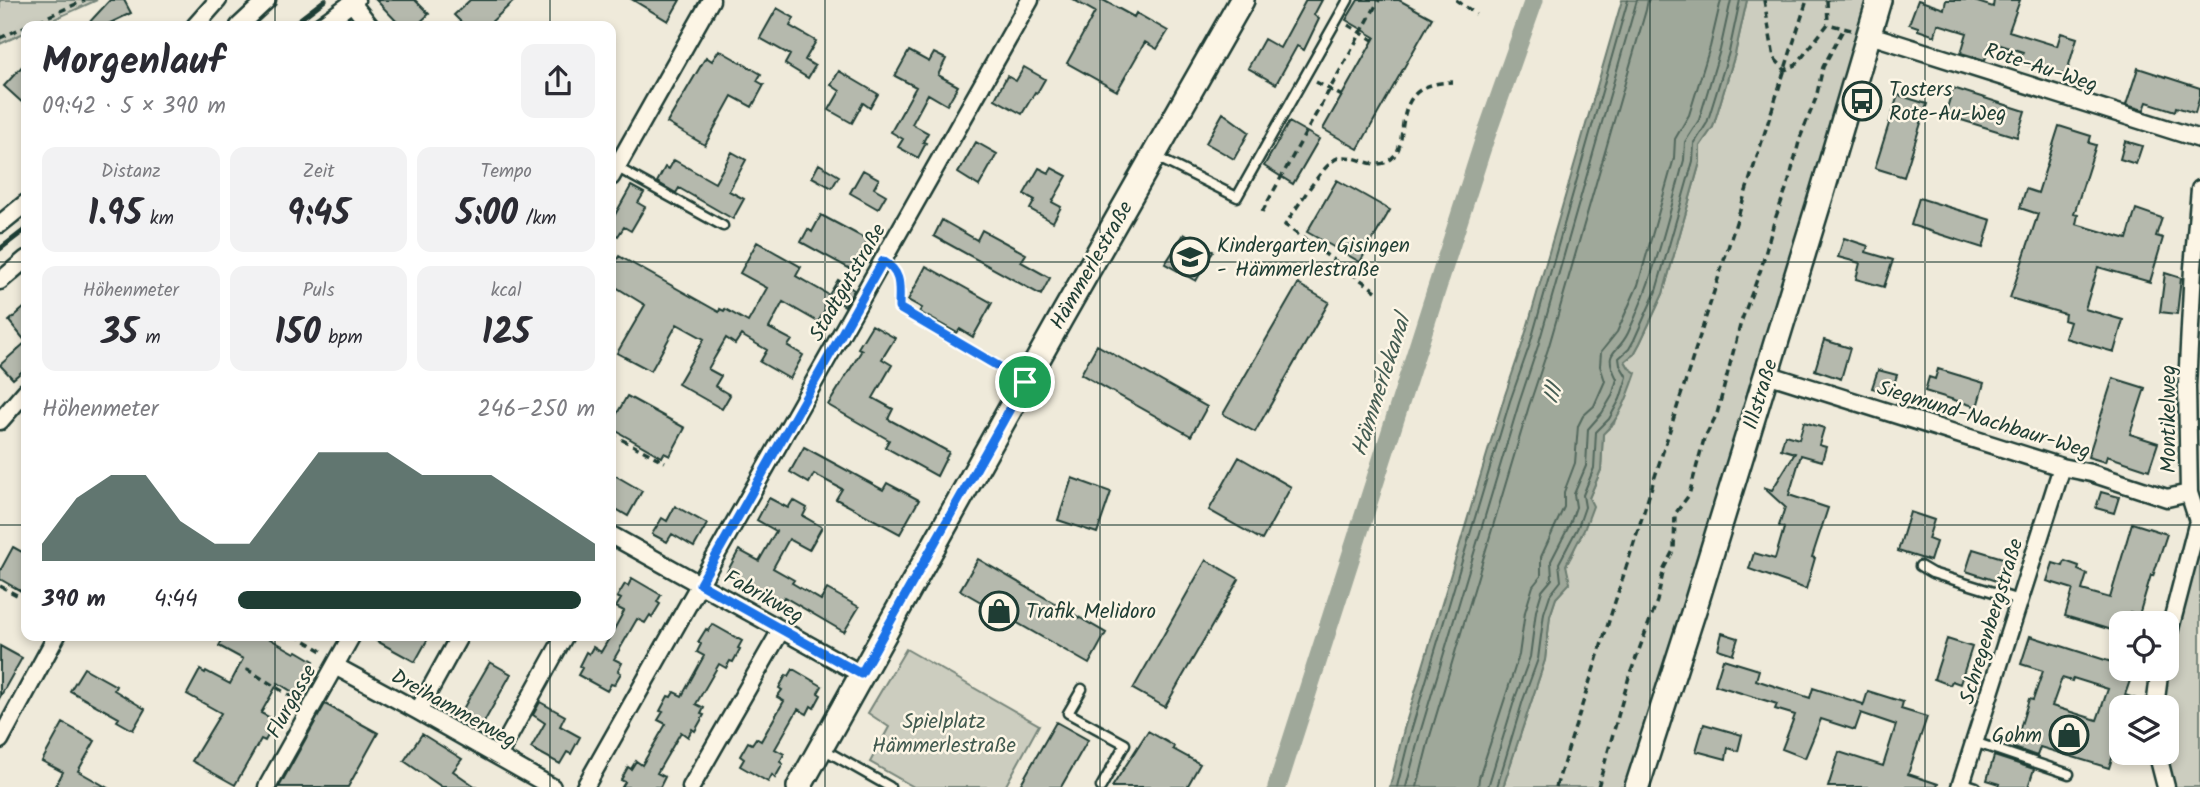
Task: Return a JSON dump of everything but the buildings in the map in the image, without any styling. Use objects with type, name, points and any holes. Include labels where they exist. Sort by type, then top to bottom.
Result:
[{"type":"street","points":[[199,21],[218,0]]},
{"type":"street","points":[[244,21],[267,0]]},
{"type":"street","points":[[616,167],[712,0]]},
{"type":"street","name":"Stadtgutstraße","points":[[585,787],[1030,0]]},
{"type":"street","name":"Hämmerlestraße","points":[[799,787],[1242,0]]},
{"type":"street","name":"Illstraße","points":[[1637,787],[1767,374],[1879,0]]},
{"type":"street","points":[[327,21],[354,1],[367,21]]},
{"type":"street","name":"Rote-Au-Weg","points":[[1870,35],[2200,139]]},
{"type":"street","name":"Montikelweg","points":[[2175,611],[2198,521],[2189,493],[2194,432],[2187,386],[2200,189]]},
{"type":"street","points":[[0,224],[21,207]]},
{"type":"street","points":[[0,281],[21,263]]},
{"type":"street","name":"Siegmund-Nachbaur-Weg","points":[[1767,374],[2167,498],[2189,493]]},
{"type":"street","points":[[0,421],[21,397]]},
{"type":"street","name":"Schregenbergstraße","points":[[1966,785],[1974,742],[2062,467]]},
{"type":"street","name":"Fabrikweg","points":[[616,538],[861,674]]},
{"type":"street","points":[[691,787],[780,629]]},
{"type":"street","points":[[0,740],[54,641]]},
{"type":"street","name":"Flurgasse","points":[[267,787],[349,641]]},
{"type":"street","points":[[418,711],[457,641]]},
{"type":"street","points":[[498,756],[562,641]]},
{"type":"street","name":"Dreihammerweg","points":[[337,663],[552,787]]},
{"type":"street","points":[[2160,765],[2166,787]]},
{"type":"lane","points":[[1154,156],[1237,197],[1348,0]]},
{"type":"lane","points":[[616,173],[723,226]]},
{"type":"lane","points":[[1920,566],[1932,573],[2019,600]]},
{"type":"lane","points":[[1082,689],[1068,713],[1125,744],[1101,787]]},
{"type":"lane","points":[[1974,742],[2069,774]]},
{"type":"lane","points":[[820,748],[890,787]]},
{"type":"path","points":[[37,21],[85,0]]},
{"type":"path","points":[[1262,212],[1379,0]]},
{"type":"path","points":[[1456,0],[1476,14]]},
{"type":"path","points":[[1764,0],[1774,58],[1785,70]]},
{"type":"path","points":[[1556,787],[1807,0]]},
{"type":"path","points":[[1785,70],[1796,65],[1828,24],[1827,0]]},
{"type":"path","points":[[1828,24],[1870,35]]},
{"type":"path","points":[[0,38],[21,28]]},
{"type":"path","points":[[1598,787],[1629,677],[1657,601],[1664,568],[1674,549],[1675,514],[1689,495],[1704,439],[1717,414],[1741,322],[1761,269],[1800,138],[1816,98],[1824,67],[1844,28]]},
{"type":"path","points":[[1361,33],[1373,40]]},
{"type":"path","points":[[1376,291],[1285,226],[1326,166],[1337,158],[1348,157],[1371,165],[1393,158],[1399,148],[1405,111],[1415,94],[1423,87],[1435,83],[1453,82]]},
{"type":"path","points":[[1330,90],[1342,96]]},
{"type":"path","points":[[883,261],[894,268],[899,279],[899,308],[1025,382]]},
{"type":"path","points":[[935,329],[941,319]]},
{"type":"path","points":[[616,436],[665,462]]},
{"type":"path","points":[[0,586],[21,596]]},
{"type":"path","points":[[304,641],[337,663]]},
{"type":"path","points":[[249,668],[248,670],[311,709]]},
{"type":"green space","points":[[0,0],[97,0],[50,21],[21,21],[21,34],[0,44]]},
{"type":"green space","points":[[1747,0],[1879,0],[1637,787],[1503,787],[1545,660],[1550,616],[1556,598],[1569,583],[1566,566],[1573,553],[1589,498],[1601,470],[1603,433],[1614,424],[1629,368],[1625,361],[1634,354],[1663,294],[1700,162],[1700,146],[1713,127],[1735,54]]},
{"type":"green space","points":[[2200,546],[2200,787],[2173,787],[2168,765],[2179,765],[2179,695],[2164,695],[2166,681],[2179,681],[2179,618]]},
{"type":"green space","name":"Spielplatz Hämmerlestraße","points":[[906,649],[1039,725],[1005,787],[914,787],[870,762],[889,727],[868,713]]},
{"type":"water","name":"Ill","points":[[1622,0],[1747,0],[1735,54],[1713,127],[1700,146],[1700,162],[1663,294],[1634,354],[1625,361],[1636,373],[1619,413],[1603,434],[1601,470],[1589,498],[1593,506],[1566,565],[1570,583],[1556,598],[1550,616],[1545,660],[1503,787],[1390,787],[1404,729],[1523,342]]},
{"type":"waterway","name":"Hämmerlekanal","points":[[1277,787],[1484,141],[1534,0]]},
{"type":"railway","points":[[298,21],[325,0]]},
{"type":"railway","points":[[0,249],[21,233]]},
{"type":"place","name":"Tosters Rote-Au-Weg","points":[[1862,101]]},
{"type":"place","name":"Kindergarten Gisingen - Hämmerlestraße","points":[[1190,257]]},
{"type":"place","name":"Trafik Melidoro","points":[[999,611]]},
{"type":"place","name":"Gohm","points":[[2069,735]]},
{"type":"route","points":[[883,261],[894,268],[899,279],[899,308],[1025,382],[861,674],[700,584],[883,261]]}]
